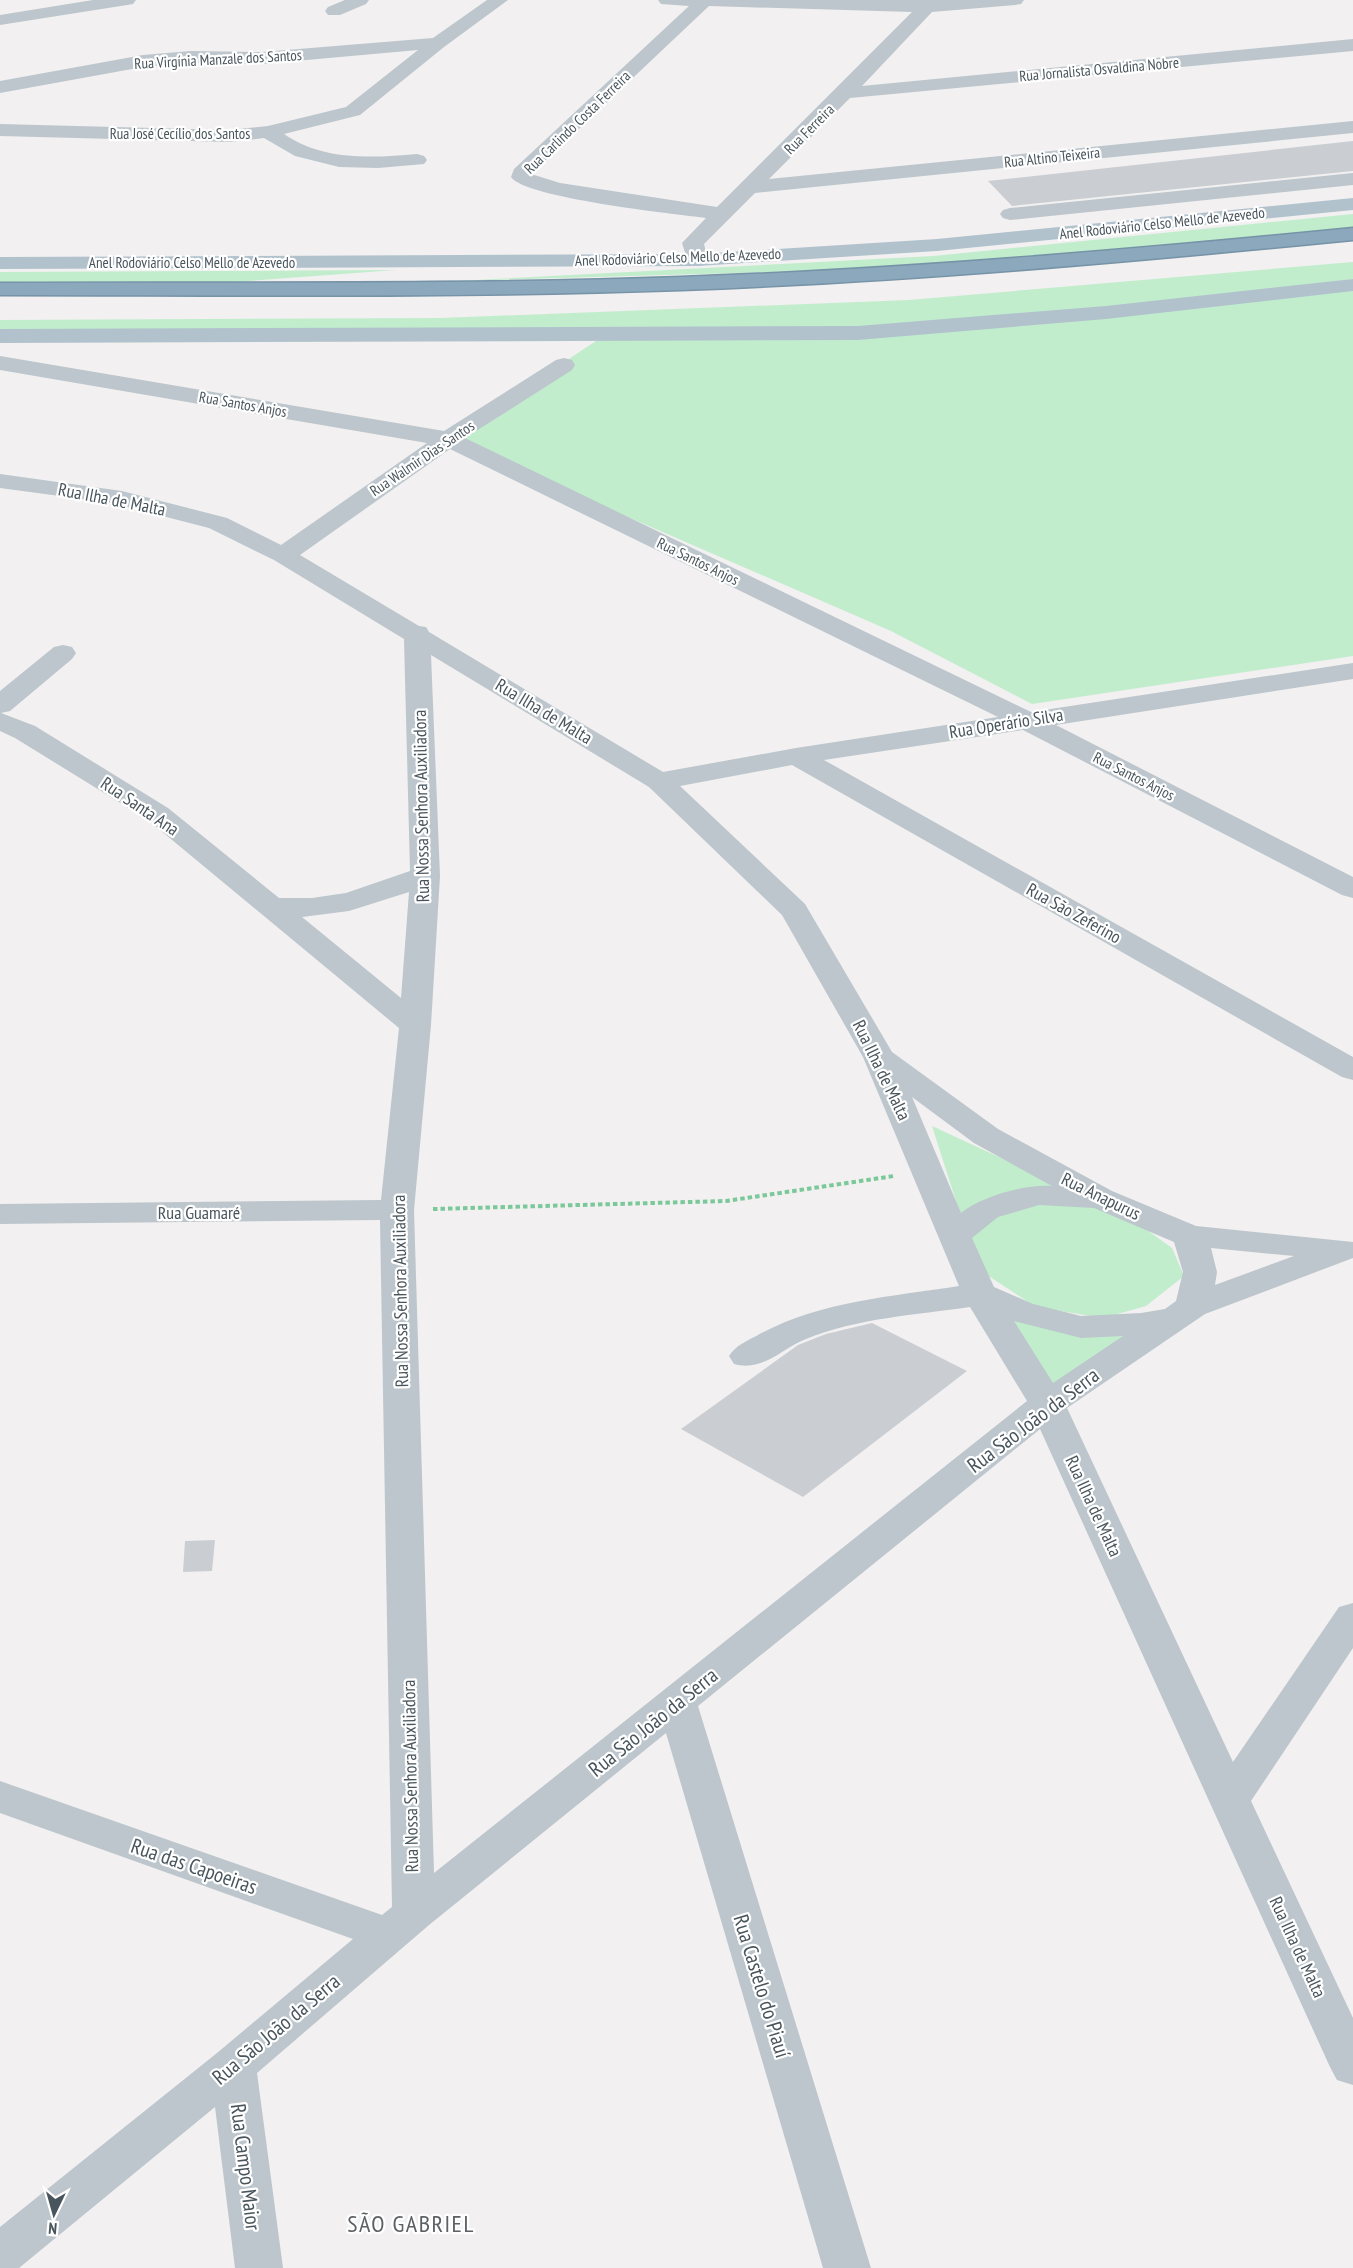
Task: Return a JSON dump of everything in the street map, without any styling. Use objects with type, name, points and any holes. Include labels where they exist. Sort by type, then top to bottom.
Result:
[{"type":"highway","name":"Anel Rodoviário Celso Mello de Azevedo","points":[[0,289],[585,286],[872,275],[1176,252],[1353,234]]},
{"type":"highway","points":[[0,308],[593,302],[849,291],[1214,266],[1353,251]]},
{"type":"highway","points":[[180,288],[697,260]]},
{"type":"main road","name":"Anel Rodoviário Celso Mello de Azevedo","points":[[0,263],[697,260],[938,245],[1353,204]]},
{"type":"main road","points":[[0,336],[858,333],[1152,309],[1353,285]]},
{"type":"street","points":[[0,20],[127,0]]},
{"type":"street","points":[[334,11],[360,0]]},
{"type":"street","name":"Rua José Cecílio dos Santos","points":[[0,130],[230,136],[268,132],[353,111],[438,43],[499,0]]},
{"type":"street","points":[[668,0],[932,4],[1015,0]]},
{"type":"street","name":"Rua Carlindo Costa Ferreira","points":[[705,1],[521,173],[521,177],[528,181],[660,207],[723,214]]},
{"type":"street","name":"Rua Ferreira","points":[[697,260],[693,243],[932,4]]},
{"type":"street","name":"Rua Virgínia Manzale dos Santos","points":[[0,87],[142,61],[191,57],[262,58],[438,43]]},
{"type":"street","name":"Rua Jornalista Osvaldina Nobre","points":[[844,93],[1353,45]]},
{"type":"street","name":"Rua Altino Teixeira","points":[[751,187],[1353,127]]},
{"type":"street","points":[[268,132],[282,143],[324,158],[357,163],[417,160]]},
{"type":"street","points":[[1010,214],[1353,179]]},
{"type":"street","points":[[0,341],[33,336]]},
{"type":"street","name":"Rua Santos Anjos","points":[[0,363],[448,439],[1026,720],[1353,889]]},
{"type":"street","name":"Rua Walmir Dias Santos","points":[[283,555],[448,439],[564,365]]},
{"type":"street","name":"Rua Ilha de Malta","points":[[0,481],[113,496],[218,523],[283,555],[417,633],[659,781],[794,910],[879,1057],[980,1294],[1047,1404],[1353,2067]]},
{"type":"street","name":"Rua Nossa Senhora Auxiliadora","points":[[401,1924],[397,1210],[415,1025],[425,876],[417,633]]},
{"type":"street","points":[[0,705],[63,653]]},
{"type":"street","name":"Rua Operário Silva","points":[[659,781],[796,756],[1353,671]]},
{"type":"street","name":"Rua Santa Ana","points":[[0,722],[25,732],[158,814],[269,908],[415,1025]]},
{"type":"street","name":"Rua São Zeferino","points":[[796,756],[1353,1070]]},
{"type":"street","points":[[269,908],[326,908],[362,900],[425,876]]},
{"type":"street","name":"Rua Anapurus","points":[[879,1057],[986,1136],[1100,1198],[1190,1236],[1348,1249]]},
{"type":"street","points":[[955,1235],[986,1210],[1038,1195],[1100,1198]]},
{"type":"street","name":"Rua Guamaré","points":[[0,1214],[397,1210]]},
{"type":"street","points":[[747,1356],[791,1332],[831,1317],[980,1294],[1021,1312],[1081,1327],[1141,1324],[1186,1311],[1200,1272],[1190,1236]]},
{"type":"street","name":"Rua São João da Serra","points":[[0,2255],[233,2066],[401,1924],[1047,1404],[1186,1311],[1348,1249]]},
{"type":"street","points":[[1230,1799],[1353,1617]]},
{"type":"street","name":"Rua Castelo do Piauí","points":[[677,1703],[847,2268]]},
{"type":"street","name":"Rua das Capoeiras","points":[[0,1797],[401,1924]]},
{"type":"street","name":"Rua Campo Maior","points":[[233,2066],[259,2268]]},
{"type":"path","points":[[397,1210],[726,1201],[927,1170]]},
{"type":"green space","points":[[1353,214],[1353,228],[1105,252],[804,271],[457,281],[933,256]]},
{"type":"green space","points":[[1353,262],[1353,279],[1180,301],[1353,285],[1353,656],[1032,704],[891,631],[448,439],[605,335],[0,331],[0,320],[441,318],[909,300]]},
{"type":"green space","points":[[396,270],[208,284],[0,285],[0,272]]},
{"type":"green space","points":[[932,1126],[1060,1185],[1029,1189],[977,1203],[961,1217]]},
{"type":"green space","points":[[1029,1204],[1085,1204],[1129,1217],[1172,1248],[1184,1276],[1146,1306],[1103,1318],[1036,1307],[987,1275],[967,1235],[990,1218]]},
{"type":"green space","points":[[1002,1312],[1128,1332],[1053,1399]]},
{"type":"building","points":[[1353,141],[1353,171],[1012,206],[988,181]]},
{"type":"building","points":[[872,1323],[967,1371],[803,1497],[681,1429],[798,1345],[826,1334]]},
{"type":"building","points":[[215,1540],[212,1571],[183,1572],[185,1541]]},
{"type":"district","name":"SÃO GABRIEL","points":[[411,2223]]}]
